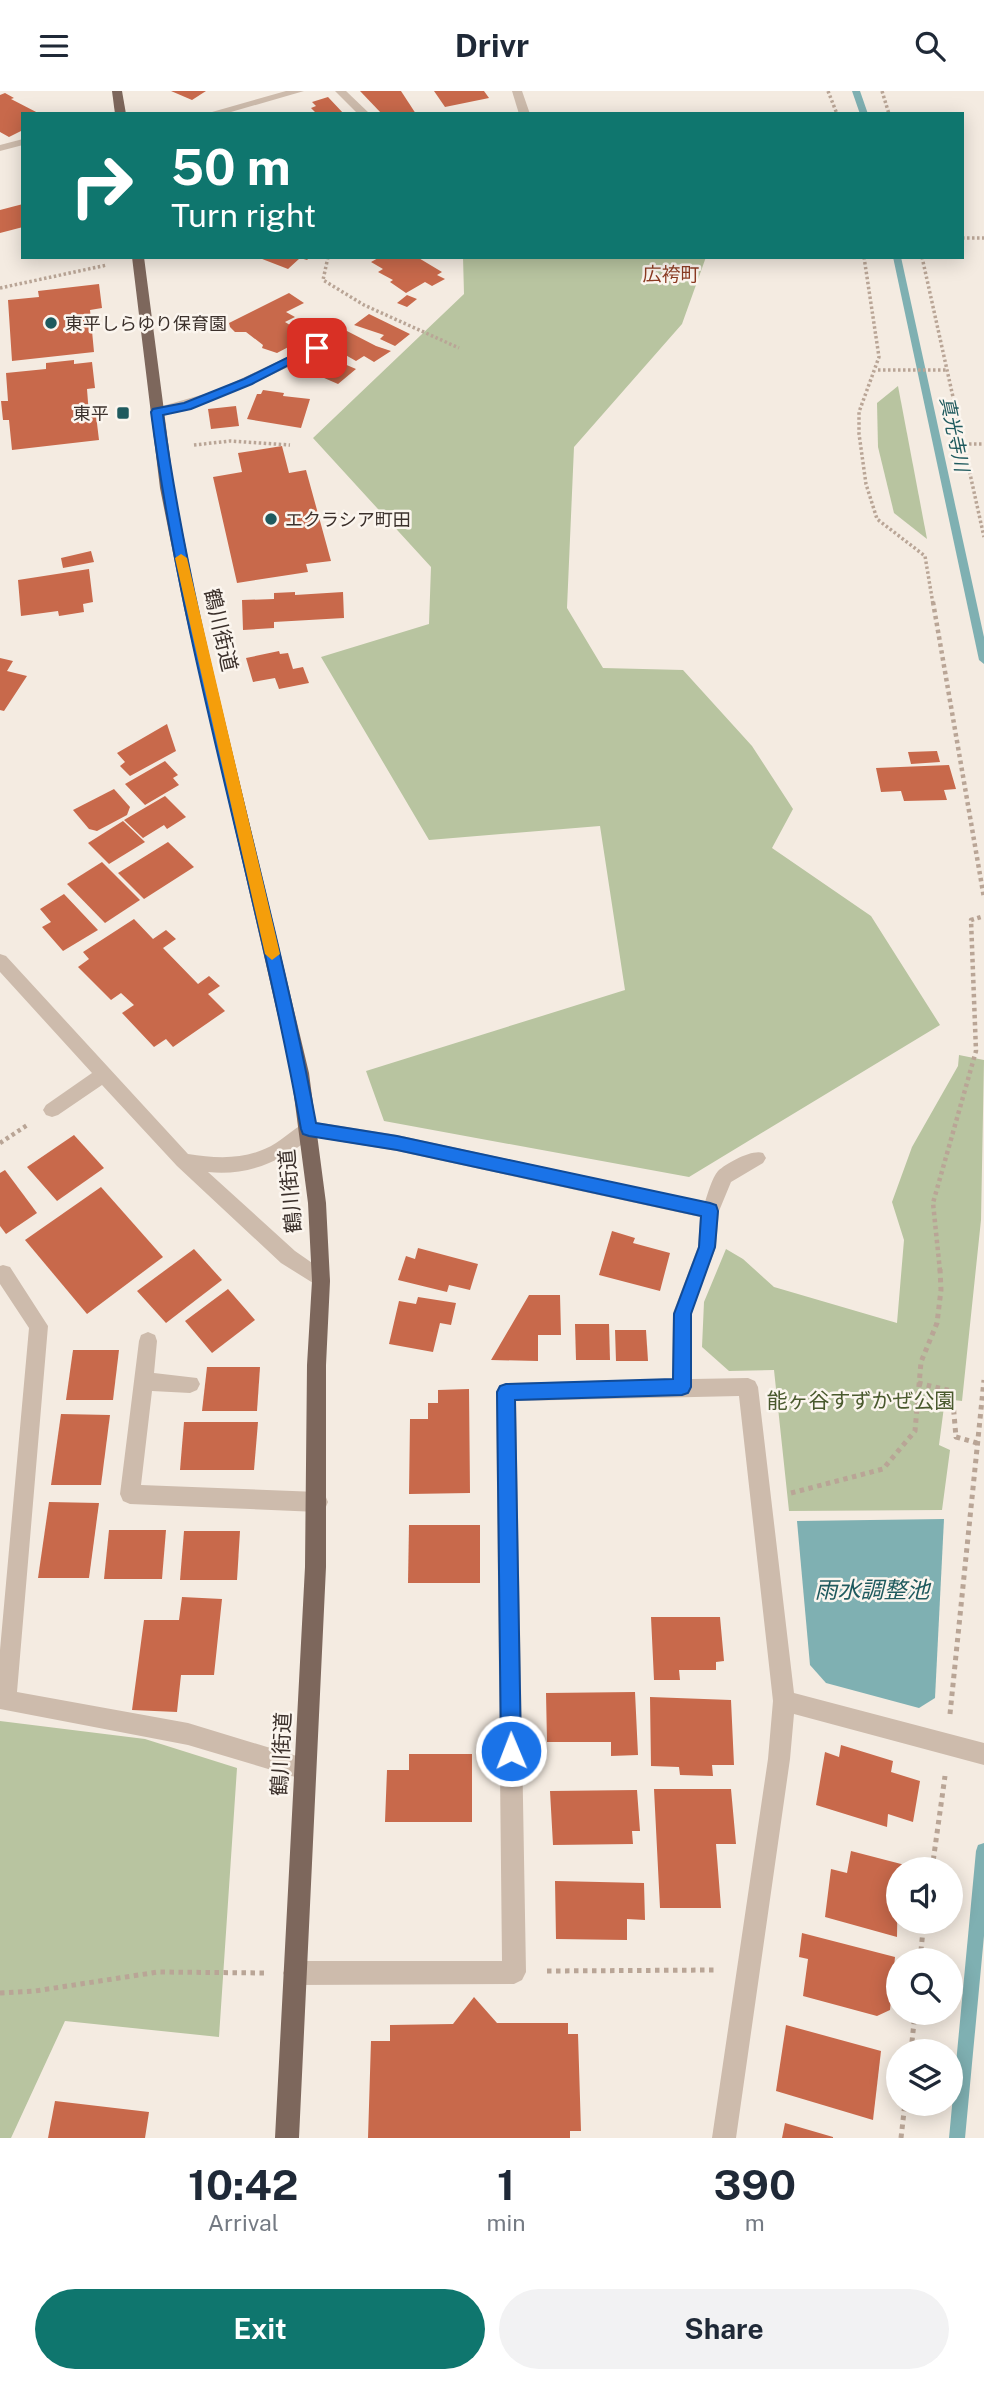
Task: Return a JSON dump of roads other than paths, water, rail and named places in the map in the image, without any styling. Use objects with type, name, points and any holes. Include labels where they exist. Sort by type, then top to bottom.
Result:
[{"type":"main road","points":[[117,91],[121,112]]},
{"type":"main road","name":"鶴川街道","points":[[138,259],[167,488],[191,608],[294,1044],[309,1129],[321,1280],[317,1371],[318,1502],[287,2138]]},
{"type":"street","points":[[218,112],[299,91]]},
{"type":"street","points":[[340,91],[363,112]]},
{"type":"street","points":[[517,91],[524,112]]},
{"type":"street","points":[[0,148],[21,143]]},
{"type":"street","points":[[157,412],[187,406],[248,382],[317,348]]},
{"type":"street","points":[[0,961],[183,1161],[288,1257],[321,1280]]},
{"type":"street","points":[[52,1110],[103,1075]]},
{"type":"street","points":[[183,1161],[215,1167],[256,1163],[285,1150],[309,1129],[397,1143],[710,1211]]},
{"type":"street","points":[[682,1387],[682,1314],[707,1247],[710,1211],[724,1177],[757,1158]]},
{"type":"street","points":[[4,1273],[39,1327],[6,1701],[188,1734],[305,1769]]},
{"type":"street","points":[[148,1341],[130,1494],[318,1502]]},
{"type":"street","points":[[143,1383],[190,1384]]},
{"type":"street","points":[[295,1973],[514,1972],[506,1392],[748,1387],[783,1701],[779,1759],[724,2138]]},
{"type":"street","points":[[783,1701],[984,1754]]},
{"type":"water","name":"雨水調整池","points":[[944,1519],[935,1698],[919,1708],[826,1683],[810,1665],[797,1521]]},
{"type":"waterway","name":"真光寺川","points":[[856,91],[863,112]]},
{"type":"waterway","name":"真光寺川","points":[[897,259],[984,660]]},
{"type":"waterway","name":"真光寺川","points":[[957,2138],[984,1851]]},
{"type":"place","name":"東平しらゆり保育園","points":[[51,323]]},
{"type":"place","name":"東平","points":[[123,413]]},
{"type":"place","name":"エクラシア町田","points":[[271,519]]},
{"type":"district","name":"広袴町","points":[[671,274]]},
{"type":"park label","name":"能ヶ谷すずかぜ公園","points":[[861,1400]]}]
